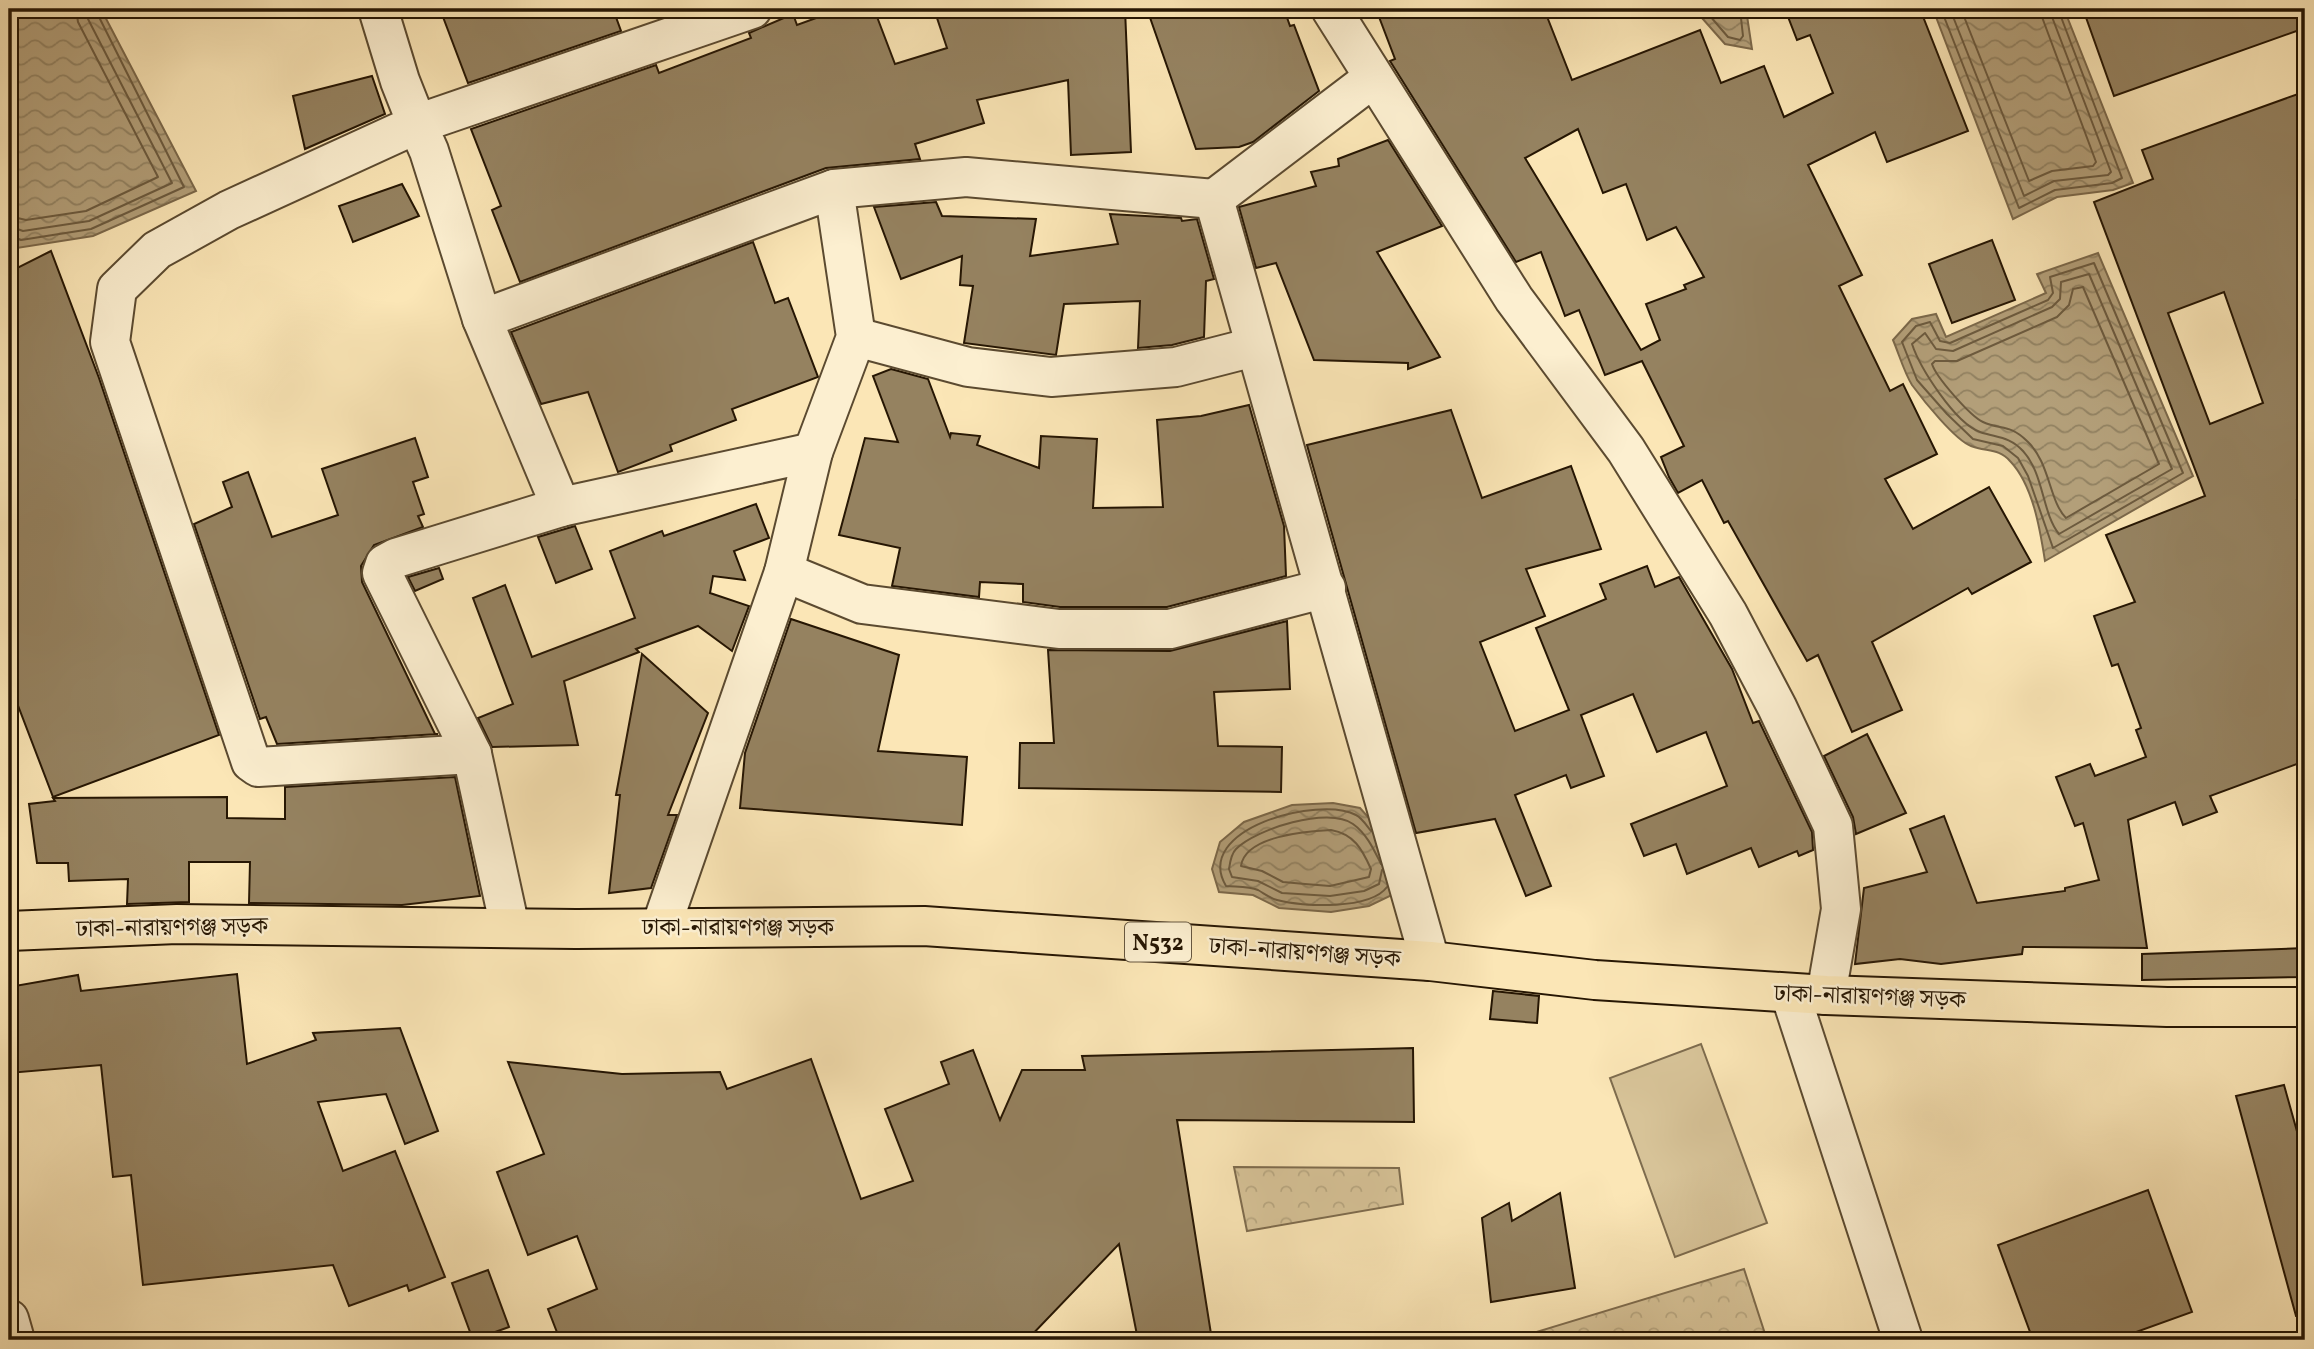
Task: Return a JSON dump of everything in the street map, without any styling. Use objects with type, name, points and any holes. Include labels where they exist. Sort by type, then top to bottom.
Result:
[{"type":"highway","name":"ঢাকা-নারায়ণগঞ্জ সড়ক","points":[[9,931],[177,924],[510,928],[924,926],[1430,961],[1595,980],[1808,994],[2167,1007],[2305,1007]]},
{"type":"street","points":[[378,9],[480,313],[561,507]]},
{"type":"street","points":[[472,754],[258,767],[251,762],[110,342],[117,289],[157,250],[229,210],[752,9]]},
{"type":"street","points":[[1331,9],[1514,299],[1626,450],[1728,614],[1777,707],[1833,826],[1841,909],[1808,994],[1903,1340]]},
{"type":"street","points":[[480,313],[834,189],[966,177],[1214,199],[1373,78]]},
{"type":"street","points":[[661,927],[784,572],[813,452],[856,337],[834,189]]},
{"type":"street","points":[[1214,199],[1430,961]]},
{"type":"street","points":[[856,337],[968,367],[1051,377],[1176,367],[1254,346]]},
{"type":"street","points":[[510,928],[472,754],[382,573],[385,564],[561,507],[813,452]]},
{"type":"street","points":[[784,572],[862,604],[1059,629],[1170,629],[1326,588]]},
{"type":"street","points":[[9,1319],[15,1340]]},
{"type":"green space","points":[[1701,1044],[1767,1223],[1675,1257],[1610,1078]]},
{"type":"green space","points":[[1234,1167],[1399,1168],[1403,1204],[1247,1231]]},
{"type":"green space","points":[[1744,1269],[1767,1340],[1510,1340]]},
{"type":"water","points":[[9,9],[101,9],[196,191],[93,236],[17,248],[9,240]]},
{"type":"water","points":[[1694,9],[1746,9],[1752,49],[1725,44]]},
{"type":"water","points":[[1933,9],[2064,9],[2133,183],[2113,190],[2057,197],[2013,219]]},
{"type":"water","points":[[2098,253],[2193,476],[2045,561],[2034,508],[2018,471],[2006,457],[1971,446],[1948,428],[1912,385],[1893,340],[1912,319],[1936,314],[1946,337],[2046,293],[2037,274]]},
{"type":"water","points":[[1333,803],[1360,808],[1383,834],[1392,895],[1369,906],[1331,912],[1279,908],[1253,895],[1219,892],[1212,869],[1220,842],[1244,822],[1292,805]]},
{"type":"building","points":[[440,9],[613,9],[621,31],[468,83]]},
{"type":"building","points":[[841,9],[874,9],[895,64],[947,48],[934,9],[1125,9],[1131,152],[1071,155],[1068,80],[977,100],[984,123],[915,144],[920,159],[826,168],[520,282],[492,210],[501,206],[471,129],[656,65],[659,73],[751,38],[749,33],[793,14],[797,25]]},
{"type":"building","points":[[1147,9],[1284,9],[1290,26],[1294,25],[1319,91],[1253,142],[1239,147],[1196,149]]},
{"type":"building","points":[[1376,9],[1544,9],[1572,80],[1700,30],[1721,83],[1764,66],[1784,117],[1833,93],[1810,35],[1797,40],[1785,9],[1920,9],[1968,131],[1887,162],[1875,132],[1808,165],[1862,275],[1839,286],[1890,391],[1903,384],[1937,454],[1885,479],[1913,529],[1989,487],[2031,562],[1972,594],[1968,588],[1872,642],[1902,710],[1852,732],[1818,655],[1807,661],[1728,521],[1724,523],[1702,480],[1678,493],[1661,457],[1684,446],[1642,361],[1605,375],[1579,310],[1565,316],[1541,252],[1516,262],[1390,61],[1395,59]],"holes":[[[1578,129],[1603,193],[1626,184],[1647,240],[1676,227],[1704,277],[1684,285],[1686,289],[1646,304],[1660,340],[1641,350],[1525,158]]]},
{"type":"building","points":[[2083,9],[2305,9],[2305,28],[2114,96]]},
{"type":"building","points":[[372,76],[385,114],[305,149],[293,96]]},
{"type":"building","points":[[2298,94],[2305,115],[2305,497],[2297,500],[2305,523],[2305,761],[2210,796],[2217,812],[2183,825],[2175,802],[2128,820],[2147,948],[2023,947],[2022,954],[1941,964],[1900,959],[1855,964],[1864,888],[1927,872],[1910,829],[1944,816],[1977,903],[2065,891],[2065,888],[2099,880],[2083,823],[2075,826],[2056,777],[2090,764],[2095,776],[2146,757],[2136,730],[2141,728],[2118,664],[2112,666],[2094,616],[2135,602],[2106,535],[2205,496],[2094,202],[2153,179],[2142,150]],"holes":[[[2224,292],[2263,403],[2210,424],[2168,313]]]},
{"type":"building","points":[[1388,140],[1442,226],[1377,252],[1440,357],[1408,369],[1408,363],[1314,360],[1276,263],[1256,268],[1239,207],[1316,186],[1311,172],[1339,166],[1338,159]]},
{"type":"building","points":[[402,184],[419,216],[353,242],[339,206]]},
{"type":"building","points":[[936,202],[942,216],[1036,219],[1030,256],[1118,244],[1110,214],[1181,218],[1182,221],[1197,219],[1214,279],[1206,281],[1204,337],[1172,345],[1138,348],[1140,301],[1064,304],[1056,355],[964,343],[973,286],[960,285],[962,256],[901,279],[874,207]]},
{"type":"building","points":[[1992,240],[2015,300],[1952,323],[1929,264]]},
{"type":"building","points":[[753,242],[775,303],[788,298],[818,377],[732,409],[736,420],[670,445],[672,451],[618,472],[588,392],[541,404],[511,332]]},
{"type":"building","points":[[51,251],[99,378],[219,735],[53,797],[9,682],[9,272]]},
{"type":"building","points":[[891,369],[928,379],[950,437],[951,433],[980,436],[977,445],[1039,468],[1041,436],[1097,439],[1093,508],[1163,507],[1157,420],[1201,416],[1249,405],[1284,526],[1286,576],[1167,607],[1060,607],[1023,602],[1023,584],[980,582],[979,597],[892,586],[900,548],[839,535],[865,438],[898,442],[873,376]]},
{"type":"building","points":[[1451,410],[1482,498],[1571,466],[1601,549],[1526,569],[1545,616],[1480,642],[1515,731],[1569,710],[1536,628],[1606,599],[1600,584],[1647,566],[1655,587],[1679,577],[1732,669],[1753,723],[1759,721],[1812,832],[1813,850],[1799,856],[1797,851],[1759,867],[1751,848],[1687,874],[1676,844],[1644,856],[1631,824],[1727,786],[1706,732],[1657,752],[1633,694],[1581,715],[1604,776],[1571,788],[1566,775],[1515,795],[1551,886],[1526,896],[1495,819],[1416,833],[1307,445]]},
{"type":"building","points":[[415,438],[428,477],[413,482],[424,514],[418,516],[423,527],[374,545],[361,566],[362,582],[435,734],[438,734],[277,744],[266,717],[260,719],[194,524],[232,507],[223,482],[248,472],[272,537],[338,515],[322,469]]},
{"type":"building","points":[[756,504],[769,538],[734,551],[745,580],[713,576],[710,593],[749,606],[732,651],[698,626],[636,649],[639,652],[564,681],[578,745],[492,747],[478,718],[513,704],[473,598],[505,585],[532,657],[635,618],[610,551],[662,531],[664,536]]},
{"type":"building","points":[[575,526],[592,569],[556,583],[538,537]]},
{"type":"building","points":[[439,568],[443,579],[415,591],[408,577]]},
{"type":"building","points":[[791,619],[899,655],[878,751],[967,757],[962,825],[740,808],[745,753]]},
{"type":"building","points":[[1287,621],[1290,689],[1214,692],[1218,746],[1282,747],[1281,792],[1019,788],[1020,743],[1054,743],[1048,650],[1170,651]]},
{"type":"building","points":[[642,654],[708,713],[668,815],[677,815],[651,888],[609,893],[620,795],[616,795]]},
{"type":"building","points":[[1867,734],[1906,813],[1856,834],[1853,817],[1824,756]]},
{"type":"building","points":[[455,777],[480,896],[402,905],[249,903],[250,862],[189,862],[189,902],[127,904],[128,879],[69,881],[68,863],[37,863],[29,804],[55,801],[53,798],[227,797],[227,818],[285,819],[285,787]]},
{"type":"building","points":[[2305,948],[2305,977],[2142,980],[2142,954]]},
{"type":"building","points":[[237,974],[247,1064],[316,1040],[313,1033],[400,1028],[438,1131],[405,1144],[386,1094],[318,1102],[343,1171],[395,1151],[445,1277],[409,1291],[407,1285],[349,1306],[333,1265],[143,1285],[131,1175],[113,1177],[101,1065],[9,1073],[9,987],[78,975],[81,991]]},
{"type":"building","points":[[1493,991],[1539,996],[1537,1023],[1490,1019]]},
{"type":"building","points":[[1413,1048],[1414,1122],[1177,1120],[1212,1340],[1138,1340],[1119,1244],[1027,1340],[560,1340],[548,1309],[597,1289],[577,1236],[528,1255],[497,1172],[544,1154],[508,1062],[622,1074],[720,1072],[727,1089],[811,1059],[861,1199],[913,1181],[885,1109],[949,1084],[941,1062],[973,1050],[1000,1120],[1022,1070],[1085,1070],[1082,1056]]},
{"type":"building","points":[[2284,1085],[2305,1160],[2305,1315],[2296,1316],[2236,1096]]},
{"type":"building","points":[[2148,1190],[2192,1312],[2114,1340],[2033,1340],[1998,1245]]},
{"type":"building","points":[[1560,1193],[1575,1288],[1491,1302],[1482,1218],[1509,1203],[1512,1221]]},
{"type":"building","points":[[488,1270],[509,1327],[473,1340],[452,1283]]}]
